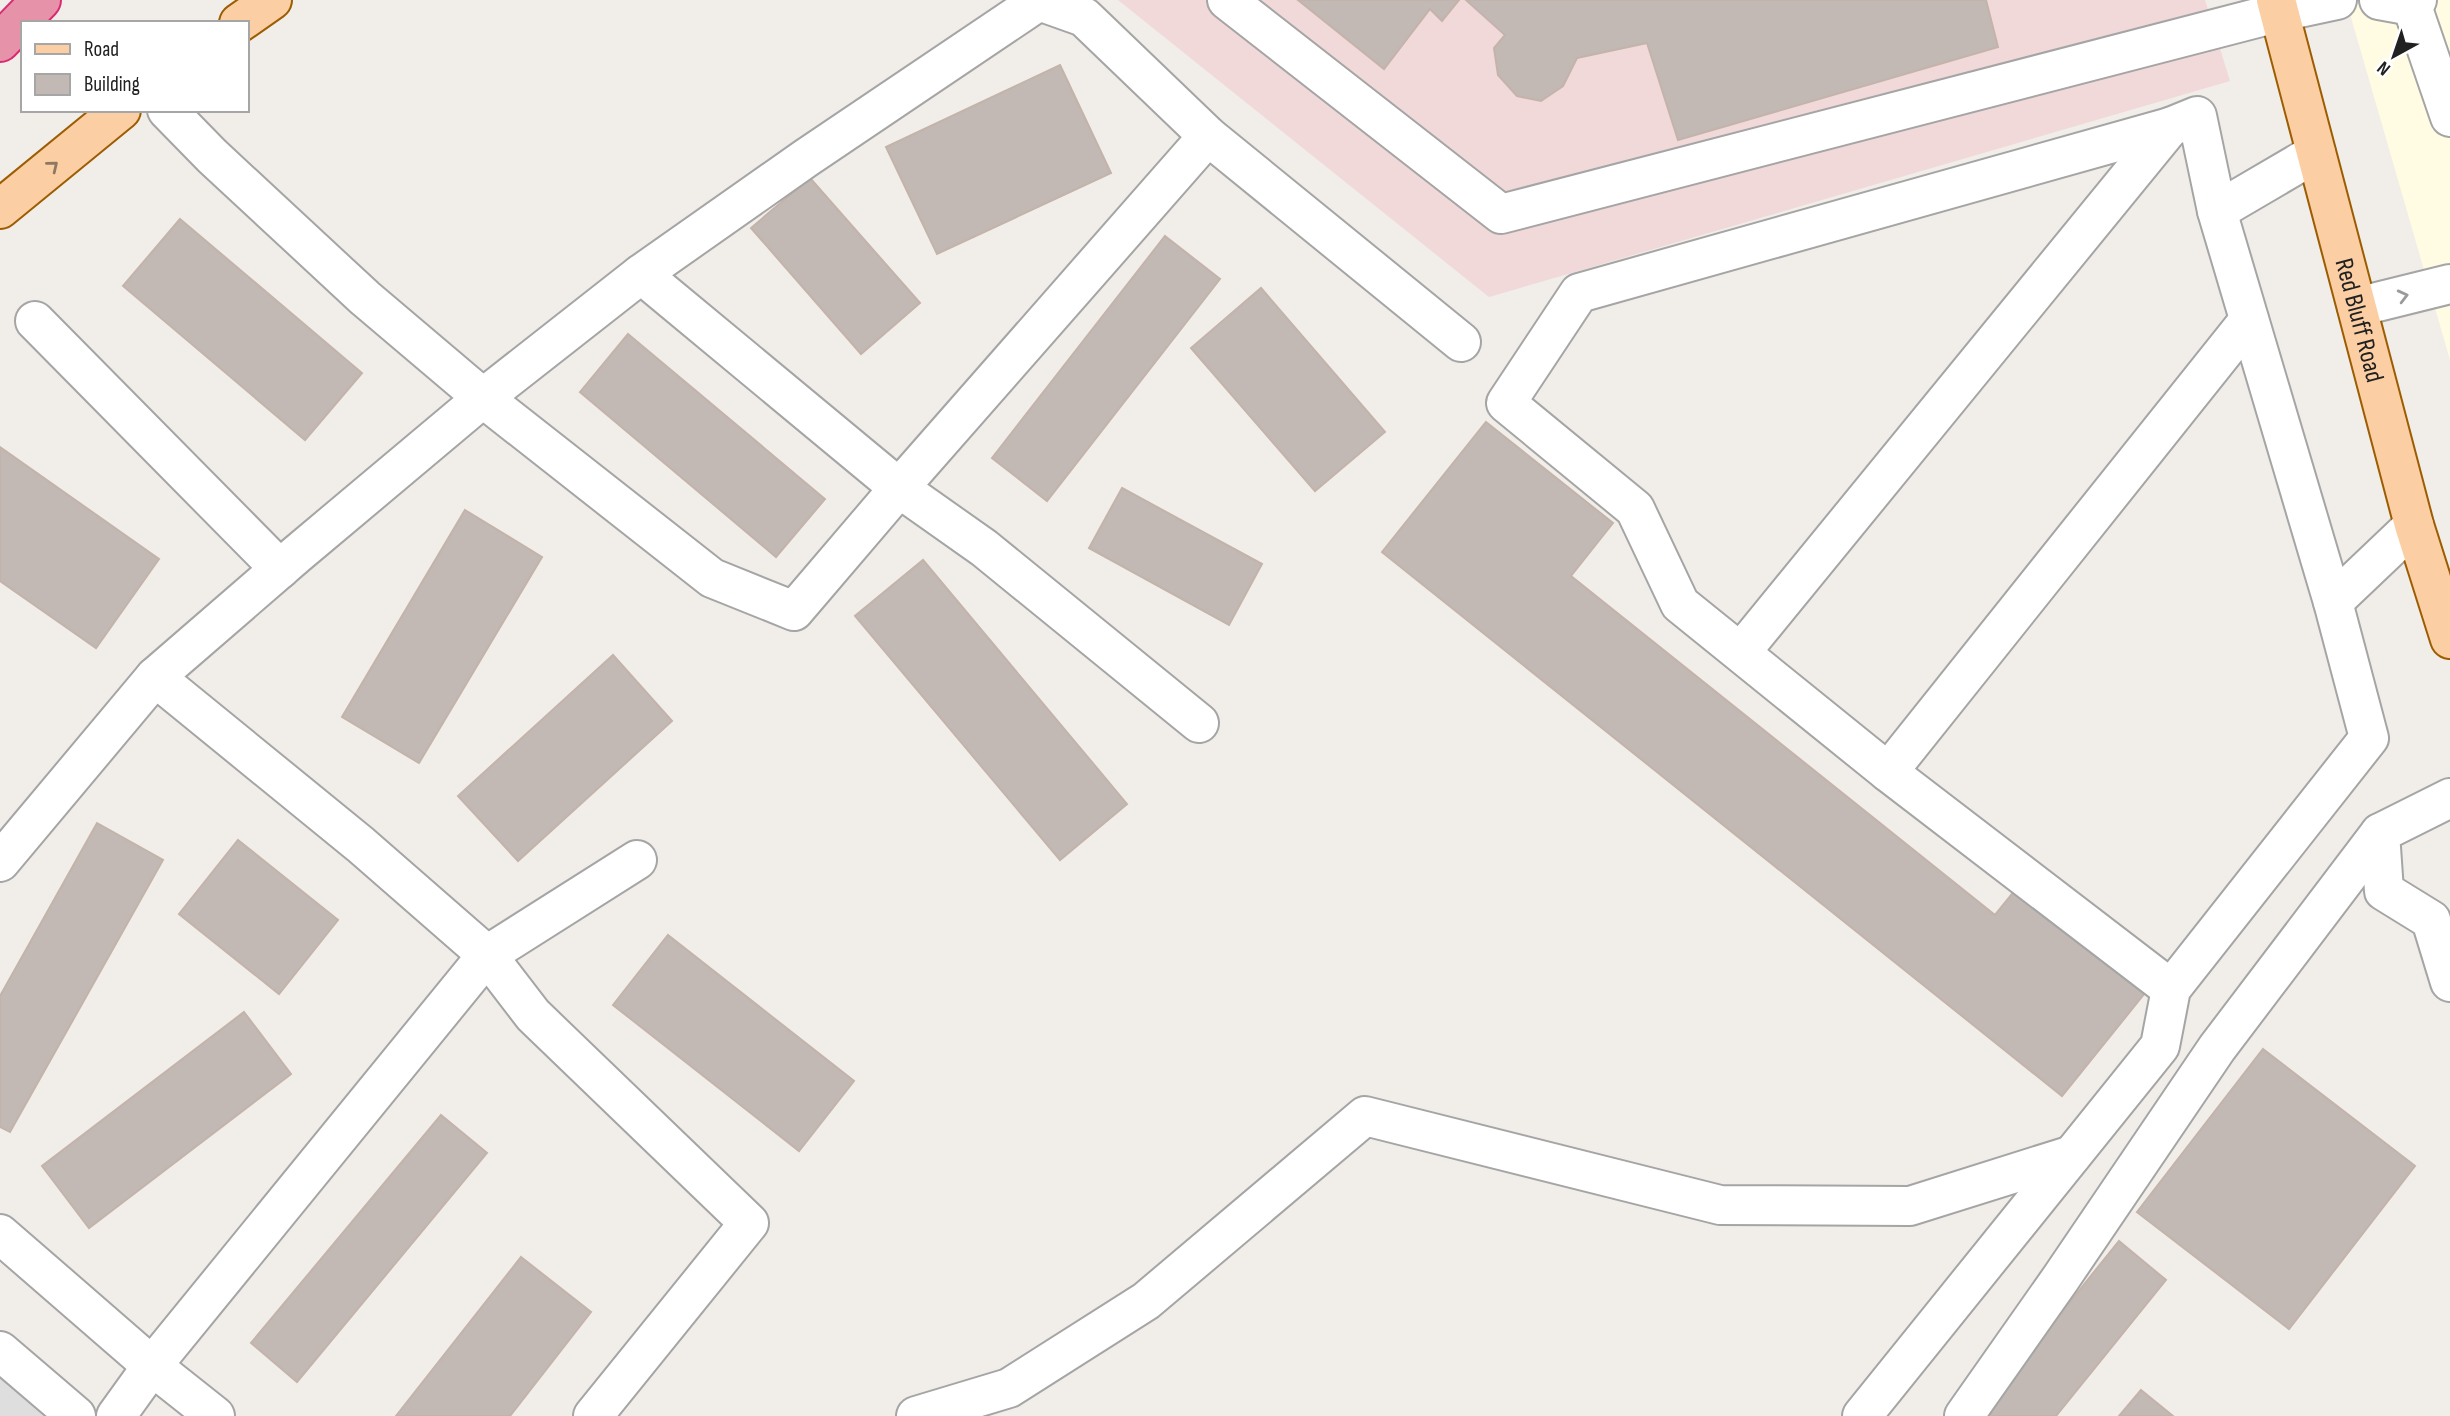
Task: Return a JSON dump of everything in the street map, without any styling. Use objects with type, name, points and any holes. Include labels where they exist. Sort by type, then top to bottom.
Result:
[{"type":"highway","points":[[0,42],[41,0]]},
{"type":"main road","points":[[242,21],[272,0]]},
{"type":"main road","name":"Red Bluff Road","points":[[2278,6],[2414,525],[2450,639]]},
{"type":"main road","points":[[0,209],[119,112]]},
{"type":"lane","points":[[1227,0],[1501,214],[2278,6],[2337,0]]},
{"type":"lane","points":[[0,862],[155,677],[483,398],[641,274],[806,158],[1039,1],[1084,17],[1208,136],[1461,342]]},
{"type":"lane","points":[[2403,2],[2450,117]]},
{"type":"lane","points":[[169,112],[212,156],[365,298],[483,398],[712,578],[794,611],[1208,136]]},
{"type":"lane","points":[[1862,1416],[2160,1046],[2171,989],[2369,738],[2333,602],[2217,211],[2197,116],[2170,127],[1579,293],[1506,403],[1635,509],[1680,604],[1888,772],[2171,989]]},
{"type":"lane","points":[[1741,653],[2170,127]]},
{"type":"lane","points":[[2217,211],[2316,153]]},
{"type":"lane","points":[[641,274],[899,488],[984,548],[1199,723]]},
{"type":"lane","points":[[2357,307],[2450,284]]},
{"type":"lane","points":[[1888,772],[2249,320]]},
{"type":"lane","points":[[35,321],[280,569]]},
{"type":"lane","points":[[2333,602],[2414,525]]},
{"type":"lane","points":[[155,677],[361,845],[487,955],[533,1015],[749,1223],[593,1416]]},
{"type":"lane","points":[[1964,1416],[2061,1279],[2217,1048],[2380,832],[2450,798]]},
{"type":"lane","points":[[2380,832],[2384,891],[2431,920],[2450,982]]},
{"type":"lane","points":[[116,1416],[152,1366],[487,955],[638,860]]},
{"type":"lane","points":[[916,1416],[1009,1388],[1146,1301],[1365,1116],[1720,1205],[1910,1206],[2072,1155]]},
{"type":"lane","points":[[0,1234],[152,1366],[215,1416]]},
{"type":"lane","points":[[0,1350],[76,1416]]},
{"type":"shaded area","points":[[1118,0],[2205,0],[2230,81],[1489,297]]},
{"type":"shaded area","points":[[2346,0],[2450,0],[2450,360]]},
{"type":"shaded area","points":[[0,1369],[57,1416],[0,1416]]},
{"type":"building","points":[[1298,0],[1459,0],[1442,21],[1430,9],[1384,69]]},
{"type":"building","points":[[1466,0],[1986,0],[1998,47],[1678,140],[1647,43],[1577,58],[1563,86],[1541,101],[1517,96],[1498,75],[1494,48],[1505,35]]},
{"type":"building","points":[[1060,65],[1111,173],[937,254],[886,147]]},
{"type":"building","points":[[810,178],[920,303],[861,354],[751,228]]},
{"type":"building","points":[[180,219],[362,373],[305,440],[123,286]]},
{"type":"building","points":[[1165,236],[1220,279],[1047,501],[992,458]]},
{"type":"building","points":[[1261,288],[1385,432],[1315,491],[1191,348]]},
{"type":"building","points":[[628,334],[825,499],[776,557],[580,392]]},
{"type":"building","points":[[1486,422],[1613,523],[1571,576],[1995,915],[2016,889],[2145,993],[2062,1096],[1382,552]]},
{"type":"building","points":[[0,447],[159,559],[96,648],[0,581]]},
{"type":"building","points":[[1122,488],[1262,564],[1229,625],[1089,548]]},
{"type":"building","points":[[465,510],[542,557],[419,763],[342,717]]},
{"type":"building","points":[[923,560],[1127,804],[1060,860],[855,616]]},
{"type":"building","points":[[613,655],[672,721],[518,861],[458,796]]},
{"type":"building","points":[[97,823],[163,860],[10,1132],[0,1127],[0,996]]},
{"type":"building","points":[[238,840],[338,920],[279,994],[179,914]]},
{"type":"building","points":[[668,935],[854,1081],[799,1151],[613,1005]]},
{"type":"building","points":[[244,1012],[291,1074],[89,1228],[42,1166]]},
{"type":"building","points":[[2263,1049],[2415,1166],[2289,1329],[2137,1212]]},
{"type":"building","points":[[441,1115],[487,1153],[297,1382],[251,1343]]},
{"type":"building","points":[[2119,1241],[2166,1280],[2056,1416],[1978,1416]]},
{"type":"building","points":[[521,1257],[591,1312],[510,1416],[396,1416]]},
{"type":"building","points":[[2141,1390],[2173,1416],[2119,1416]]}]
